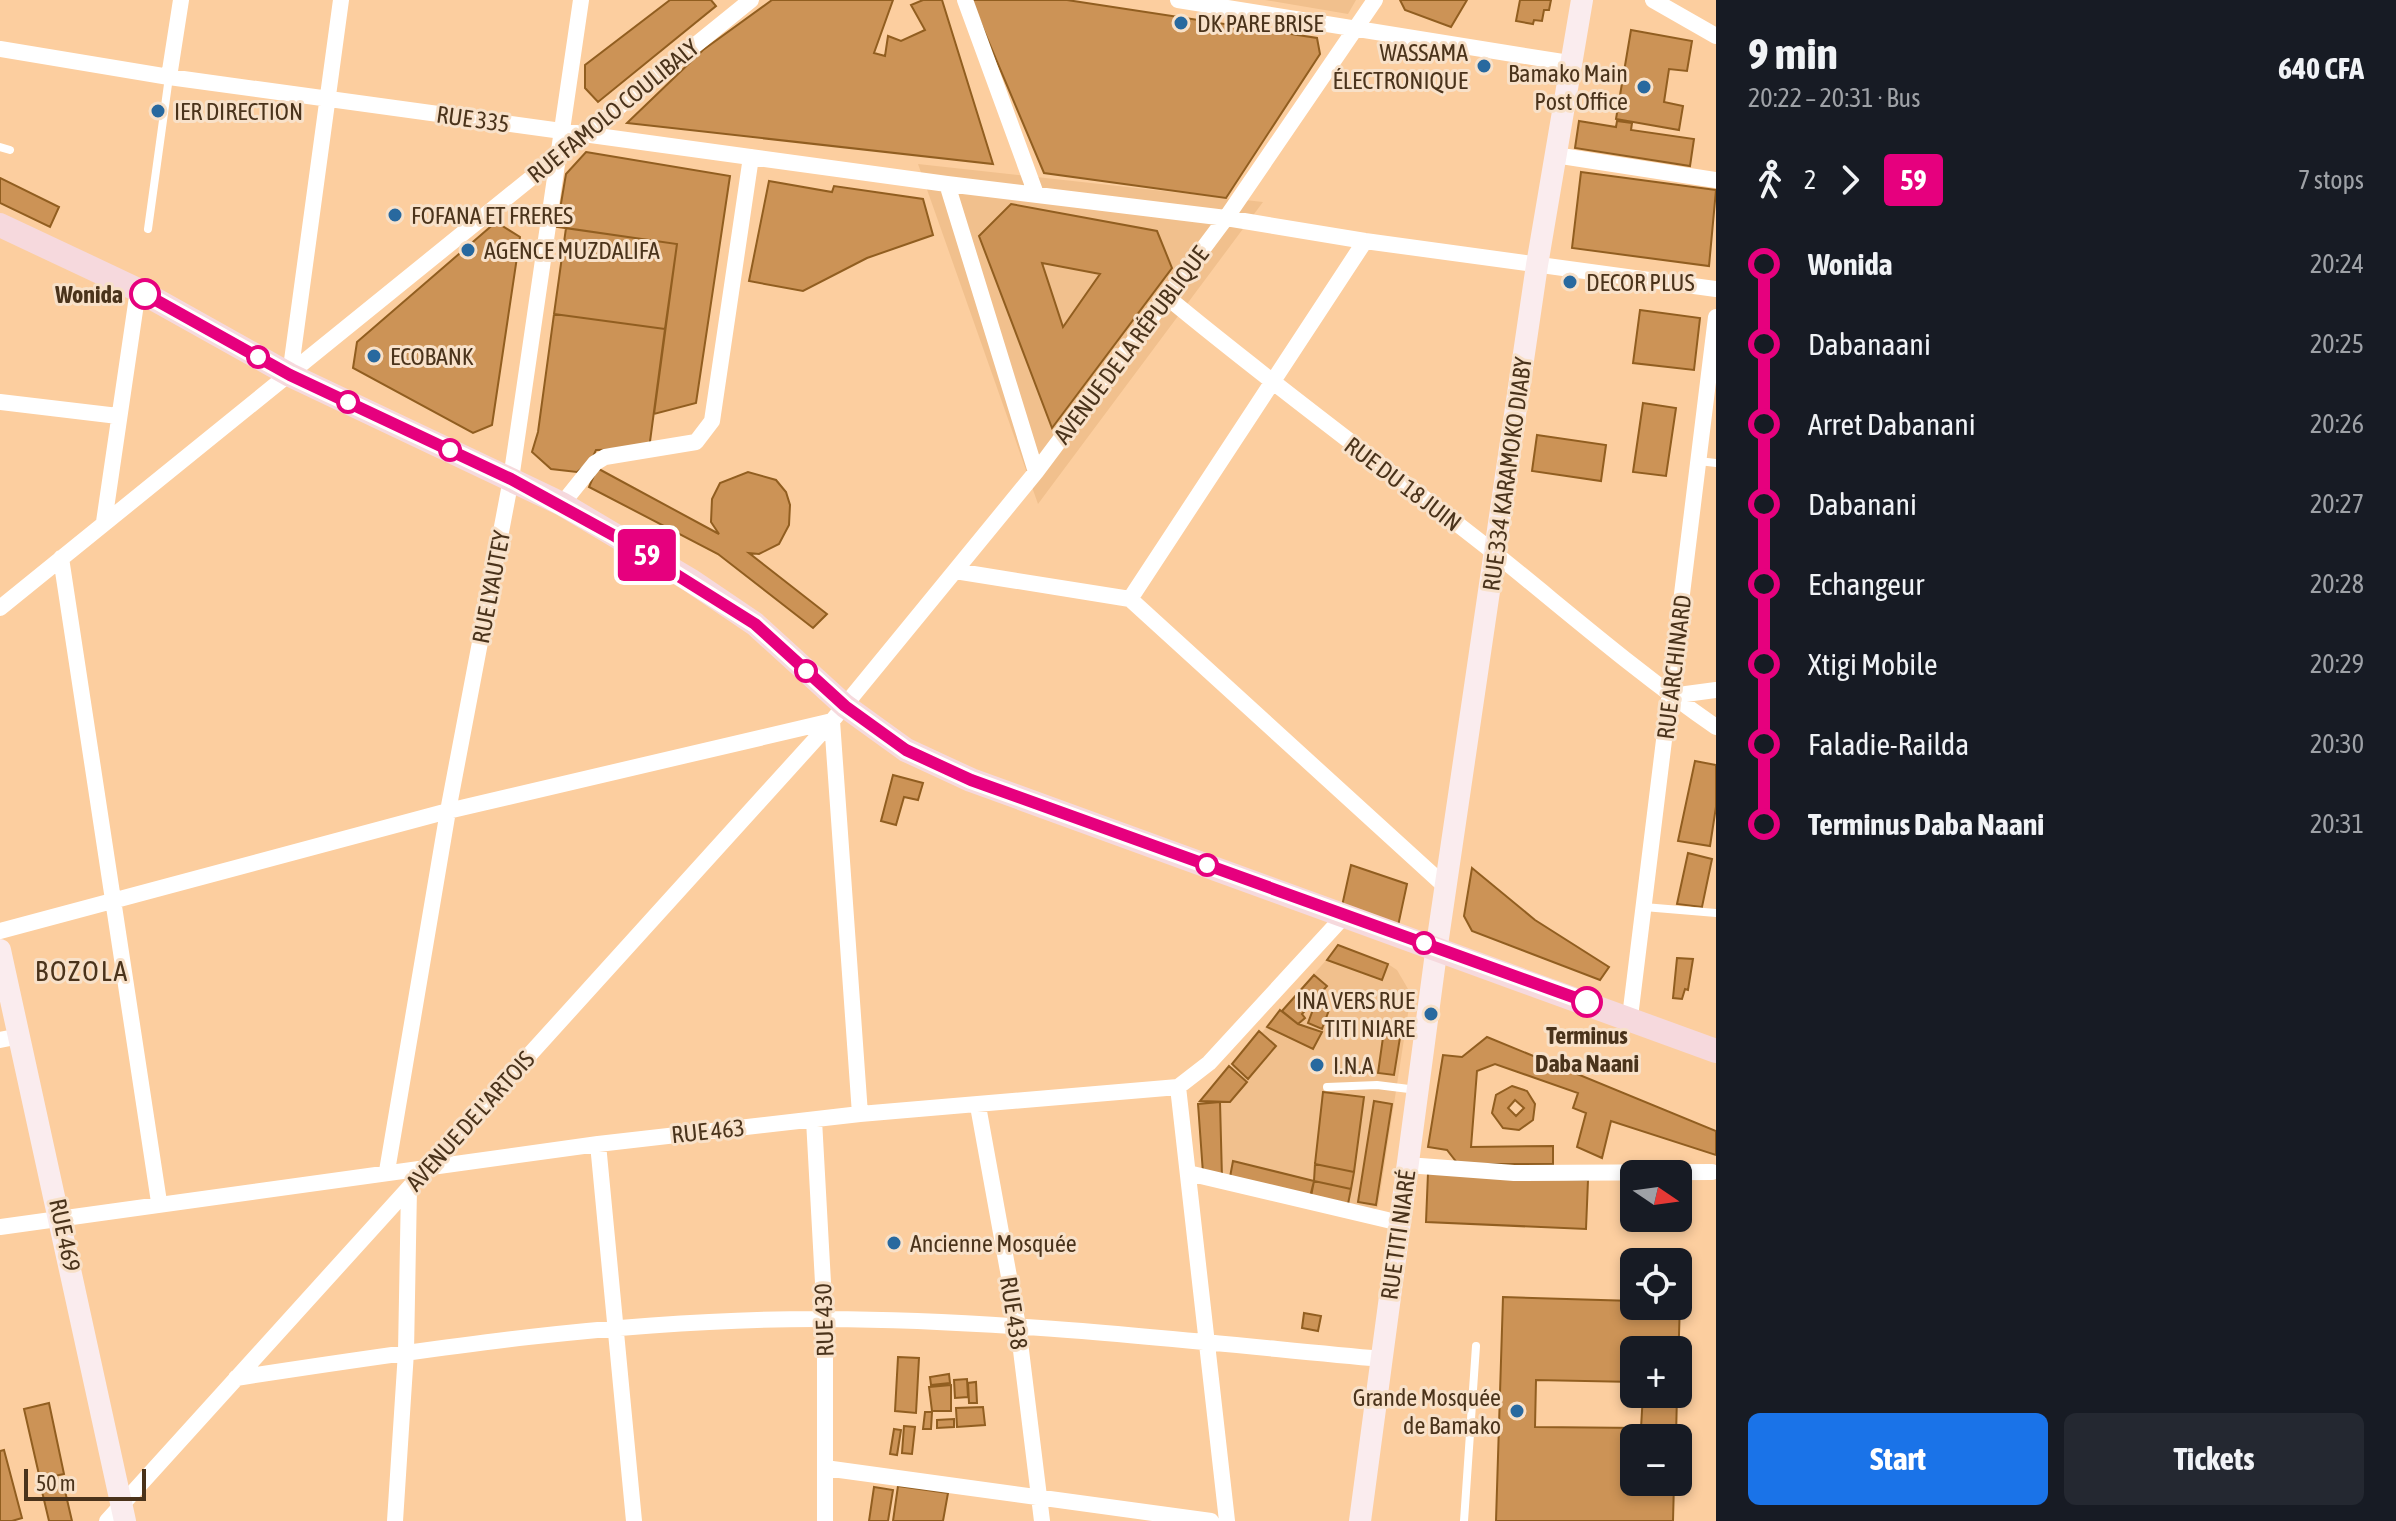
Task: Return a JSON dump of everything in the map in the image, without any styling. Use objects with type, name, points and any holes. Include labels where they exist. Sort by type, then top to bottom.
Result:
[{"type":"main road","name":"RUE 334 KARAMOKO DIABY","points":[[1437,948],[1537,265],[1582,0]]},
{"type":"main road","points":[[0,225],[138,290],[290,375],[562,504],[690,580],[755,624],[839,714],[906,750],[971,780],[1630,1017],[1716,1051]]},
{"type":"main road","name":"RUE TITI NIARÉ","points":[[1360,1521],[1437,948]]},
{"type":"main road","name":"RUE 469","points":[[0,950],[10,1038],[61,1217],[118,1516]]},
{"type":"street","points":[[169,77],[181,0]]},
{"type":"street","points":[[290,375],[341,0]]},
{"type":"street","name":"RUE LYAUTEY","points":[[387,1171],[448,811],[511,479],[580,0]]},
{"type":"street","points":[[965,0],[1036,194]]},
{"type":"street","points":[[1178,0],[1569,63]]},
{"type":"street","name":"AVENUE DE LA RÉPUBLIQUE","points":[[869,676],[1036,472],[1167,297],[1226,218],[1375,0]]},
{"type":"street","points":[[1653,0],[1716,36]]},
{"type":"street","name":"RUE FAMOLO COULIBALY","points":[[0,608],[745,2]]},
{"type":"street","name":"RUE 335","points":[[0,49],[169,77],[947,184],[1226,218],[1365,241],[1716,289]]},
{"type":"street","points":[[1555,155],[1716,180]]},
{"type":"street","points":[[562,504],[595,463],[605,457],[696,442],[712,421],[751,157]]},
{"type":"street","points":[[947,184],[1036,472]]},
{"type":"street","points":[[1130,599],[1365,241]]},
{"type":"street","points":[[104,522],[138,290]]},
{"type":"street","name":"RUE DU 18 JUIN","points":[[1167,297],[1273,385],[1495,554],[1671,696],[1716,727]]},
{"type":"street","name":"RUE ARCHINARD","points":[[1630,1017],[1671,696],[1708,462],[1716,317]]},
{"type":"street","points":[[0,402],[118,416]]},
{"type":"street","points":[[61,558],[159,1202]]},
{"type":"street","points":[[955,571],[1130,599],[1446,887]]},
{"type":"street","name":"AVENUE DE L'ARTOIS","points":[[118,1516],[236,1378],[839,714],[869,676]]},
{"type":"street","points":[[1671,696],[1716,690]]},
{"type":"street","points":[[0,931],[448,811],[839,714],[860,1114]]},
{"type":"street","points":[[1227,1521],[1178,1087],[1209,1063],[1346,914]]},
{"type":"street","name":"RUE 463","points":[[0,1227],[159,1202],[598,1144],[860,1114],[1178,1087]]},
{"type":"street","name":"RUE 438","points":[[978,1106],[1018,1326],[1042,1521]]},
{"type":"street","name":"RUE 430","points":[[814,1120],[825,1319],[825,1521]]},
{"type":"street","points":[[598,1144],[634,1521]]},
{"type":"street","points":[[1407,1165],[1514,1173],[1712,1172]]},
{"type":"street","points":[[1188,1173],[1400,1223]]},
{"type":"street","points":[[395,1521],[406,1352],[409,1188]]},
{"type":"street","points":[[236,1378],[406,1352],[615,1327],[825,1319],[1018,1326],[1381,1359]]},
{"type":"street","points":[[825,1468],[1211,1521]]},
{"type":"lane","points":[[148,229],[169,77]]},
{"type":"lane","points":[[0,147],[10,150]]},
{"type":"lane","points":[[1644,907],[1716,913]]},
{"type":"lane","points":[[1327,1087],[1377,1085],[1418,1090]]},
{"type":"lane","points":[[1464,1521],[1476,1346]]},
{"type":"shaded area","points":[[1265,0],[1356,0],[1348,14]]},
{"type":"shaded area","points":[[918,164],[1263,202],[1038,504]]},
{"type":"shaded area","name":"I.N.A","points":[[1337,948],[1388,964],[1397,970],[1411,994],[1378,1207],[1370,1211],[1205,1171],[1200,1102]]},
{"type":"building","points":[[670,0],[711,0],[716,6],[598,102],[585,88],[585,65]]},
{"type":"building","points":[[772,0],[893,0],[874,53],[885,56],[888,36],[901,41],[925,30],[911,5],[923,0],[942,0],[993,164],[627,123],[703,50]]},
{"type":"building","points":[[971,0],[1067,0],[1317,38],[1320,54],[1226,198],[1044,173]]},
{"type":"building","points":[[1400,0],[1467,0],[1451,27],[1405,10]]},
{"type":"building","points":[[1520,0],[1551,0],[1549,10],[1544,10],[1542,21],[1534,20],[1533,24],[1516,21]]},
{"type":"building","name":"Bamako Main Post Office","points":[[1631,30],[1692,41],[1687,71],[1669,69],[1664,102],[1683,106],[1679,130],[1616,119]]},
{"type":"building","points":[[1579,121],[1616,127],[1617,121],[1632,123],[1631,130],[1694,139],[1690,166],[1575,148]]},
{"type":"building","points":[[586,152],[730,176],[696,403],[654,414],[677,244],[557,227],[566,174]]},
{"type":"building","points":[[1581,172],[1716,190],[1709,266],[1572,248]]},
{"type":"building","points":[[0,178],[59,207],[50,227],[0,203]]},
{"type":"building","points":[[769,181],[832,192],[834,186],[923,199],[933,235],[867,258],[803,291],[749,281]]},
{"type":"building","points":[[1011,204],[1157,231],[1172,268],[1052,428],[979,236]],"holes":[[[1042,263],[1100,274],[1063,327]]]},
{"type":"building","points":[[496,222],[520,237],[492,425],[473,433],[353,368],[357,342]]},
{"type":"building","points":[[566,228],[677,244],[665,329],[554,314]]},
{"type":"building","points":[[1640,310],[1700,318],[1694,370],[1633,363]]},
{"type":"building","points":[[554,314],[665,329],[649,449],[596,450],[591,461],[577,472],[551,469],[532,452],[538,432]]},
{"type":"building","points":[[1643,403],[1676,408],[1666,476],[1633,472]]},
{"type":"building","points":[[1537,435],[1606,445],[1601,481],[1532,471]]},
{"type":"building","points":[[597,468],[719,534],[711,522],[712,499],[720,483],[748,472],[776,480],[786,492],[790,505],[789,525],[779,544],[759,554],[749,553],[827,614],[813,628],[718,554],[589,487]]},
{"type":"building","points":[[1695,761],[1716,765],[1716,807],[1710,846],[1678,841]]},
{"type":"building","points":[[893,775],[923,783],[918,800],[904,797],[896,825],[881,821]]},
{"type":"building","points":[[1688,853],[1712,859],[1702,907],[1677,904]]},
{"type":"building","points":[[1351,865],[1407,884],[1398,926],[1342,906]]},
{"type":"building","points":[[1472,868],[1535,920],[1609,967],[1600,980],[1472,931],[1464,916]]},
{"type":"building","points":[[1338,945],[1388,964],[1382,980],[1327,960]]},
{"type":"building","points":[[1677,958],[1693,959],[1688,990],[1685,989],[1682,999],[1673,998]]},
{"type":"building","points":[[1314,975],[1327,986],[1302,1014],[1305,1018],[1298,1024],[1282,1011]]},
{"type":"building","points":[[1315,1004],[1329,1010],[1322,1029],[1308,1023]]},
{"type":"building","points":[[1280,1010],[1298,1024],[1322,1032],[1313,1049],[1267,1027]]},
{"type":"building","points":[[1385,1023],[1402,1025],[1394,1075],[1378,1073]]},
{"type":"building","points":[[1259,1031],[1276,1046],[1248,1079],[1232,1064]]},
{"type":"building","points":[[1487,1037],[1716,1131],[1716,1155],[1611,1121],[1602,1158],[1577,1147],[1586,1113],[1573,1108],[1578,1093],[1495,1064],[1477,1071],[1471,1147],[1553,1146],[1553,1164],[1458,1164],[1447,1150],[1428,1147],[1443,1055],[1462,1057]]},
{"type":"building","points":[[1229,1066],[1247,1082],[1230,1102],[1200,1101]]},
{"type":"building","points":[[1512,1086],[1527,1091],[1535,1104],[1533,1120],[1519,1130],[1503,1128],[1492,1113],[1496,1095]],"holes":[[[1515,1100],[1524,1108],[1516,1116],[1508,1108]]]},
{"type":"building","points":[[1323,1092],[1364,1097],[1354,1172],[1315,1164]]},
{"type":"building","points":[[1374,1101],[1392,1104],[1376,1205],[1358,1202]]},
{"type":"building","points":[[1220,1102],[1222,1178],[1203,1173],[1198,1104]]},
{"type":"building","points":[[1233,1161],[1314,1181],[1310,1197],[1230,1177]]},
{"type":"building","points":[[1315,1164],[1354,1172],[1351,1189],[1314,1181]]},
{"type":"building","points":[[1428,1173],[1588,1180],[1586,1229],[1426,1222]]},
{"type":"building","points":[[1314,1181],[1351,1189],[1348,1204],[1311,1196]]},
{"type":"building","name":"Grande Mosquée de Bamako","points":[[1503,1297],[1620,1301],[1620,1320],[1679,1320],[1679,1336],[1620,1336],[1620,1382],[1536,1380],[1535,1427],[1620,1428],[1620,1496],[1674,1496],[1673,1521],[1496,1521]]},
{"type":"building","points":[[1304,1313],[1321,1316],[1318,1331],[1302,1328]]},
{"type":"building","points":[[898,1357],[919,1358],[916,1413],[895,1411]]},
{"type":"building","points":[[949,1374],[950,1383],[931,1385],[930,1377]]},
{"type":"building","points":[[967,1379],[968,1397],[955,1398],[954,1380]]},
{"type":"building","points":[[976,1382],[977,1403],[969,1403],[968,1383]]},
{"type":"building","points":[[951,1385],[951,1411],[932,1411],[929,1387]]},
{"type":"building","points":[[49,1403],[64,1474],[40,1479],[24,1409]]},
{"type":"building","points":[[983,1407],[985,1425],[957,1427],[956,1408]]},
{"type":"building","name":"Grande Mosquée de Bamako","points":[[1642,1408],[1677,1408],[1676,1424],[1641,1424]]},
{"type":"building","points":[[925,1412],[932,1412],[931,1429],[923,1429]]},
{"type":"building","points":[[954,1419],[954,1427],[937,1428],[937,1420]]},
{"type":"building","points":[[904,1426],[915,1427],[912,1454],[902,1453]]},
{"type":"building","points":[[894,1429],[901,1430],[897,1455],[890,1454]]},
{"type":"building","points":[[4,1450],[22,1518],[12,1521],[0,1521],[0,1451]]},
{"type":"building","points":[[62,1478],[72,1521],[49,1521],[40,1483]]},
{"type":"building","points":[[898,1486],[948,1493],[943,1521],[893,1521]]},
{"type":"building","points":[[874,1487],[893,1490],[888,1521],[869,1521]]},
{"type":"bus line","name":"59","points":[[145,294],[290,375],[562,504],[690,580],[755,624],[845,706],[906,750],[971,780],[1587,1002]]},
{"type":"place","name":"DK PARE BRISE","points":[[1181,23]]},
{"type":"place","name":"WASSAMA ÉLECTRONIQUE","points":[[1484,66]]},
{"type":"place","name":"Bamako Main Post Office","points":[[1644,87]]},
{"type":"place","name":"IER DIRECTION","points":[[158,111]]},
{"type":"place","name":"FOFANA ET FRERES","points":[[395,215]]},
{"type":"place","name":"AGENCE MUZDALIFA","points":[[468,250]]},
{"type":"place","name":"DECOR PLUS","points":[[1570,282]]},
{"type":"place","name":"Wonida","points":[[145,294]]},
{"type":"place","name":"ECOBANK","points":[[374,356]]},
{"type":"place","name":"Terminus Daba Naani","points":[[1587,1002]]},
{"type":"place","name":"INA VERS RUE TITI NIARE","points":[[1431,1014]]},
{"type":"place","name":"I.N.A","points":[[1317,1065]]},
{"type":"place","name":"Ancienne Mosquée","points":[[894,1243]]},
{"type":"place","name":"Grande Mosquée de Bamako","points":[[1517,1411]]},
{"type":"district","name":"BOZOLA","points":[[82,971]]}]
